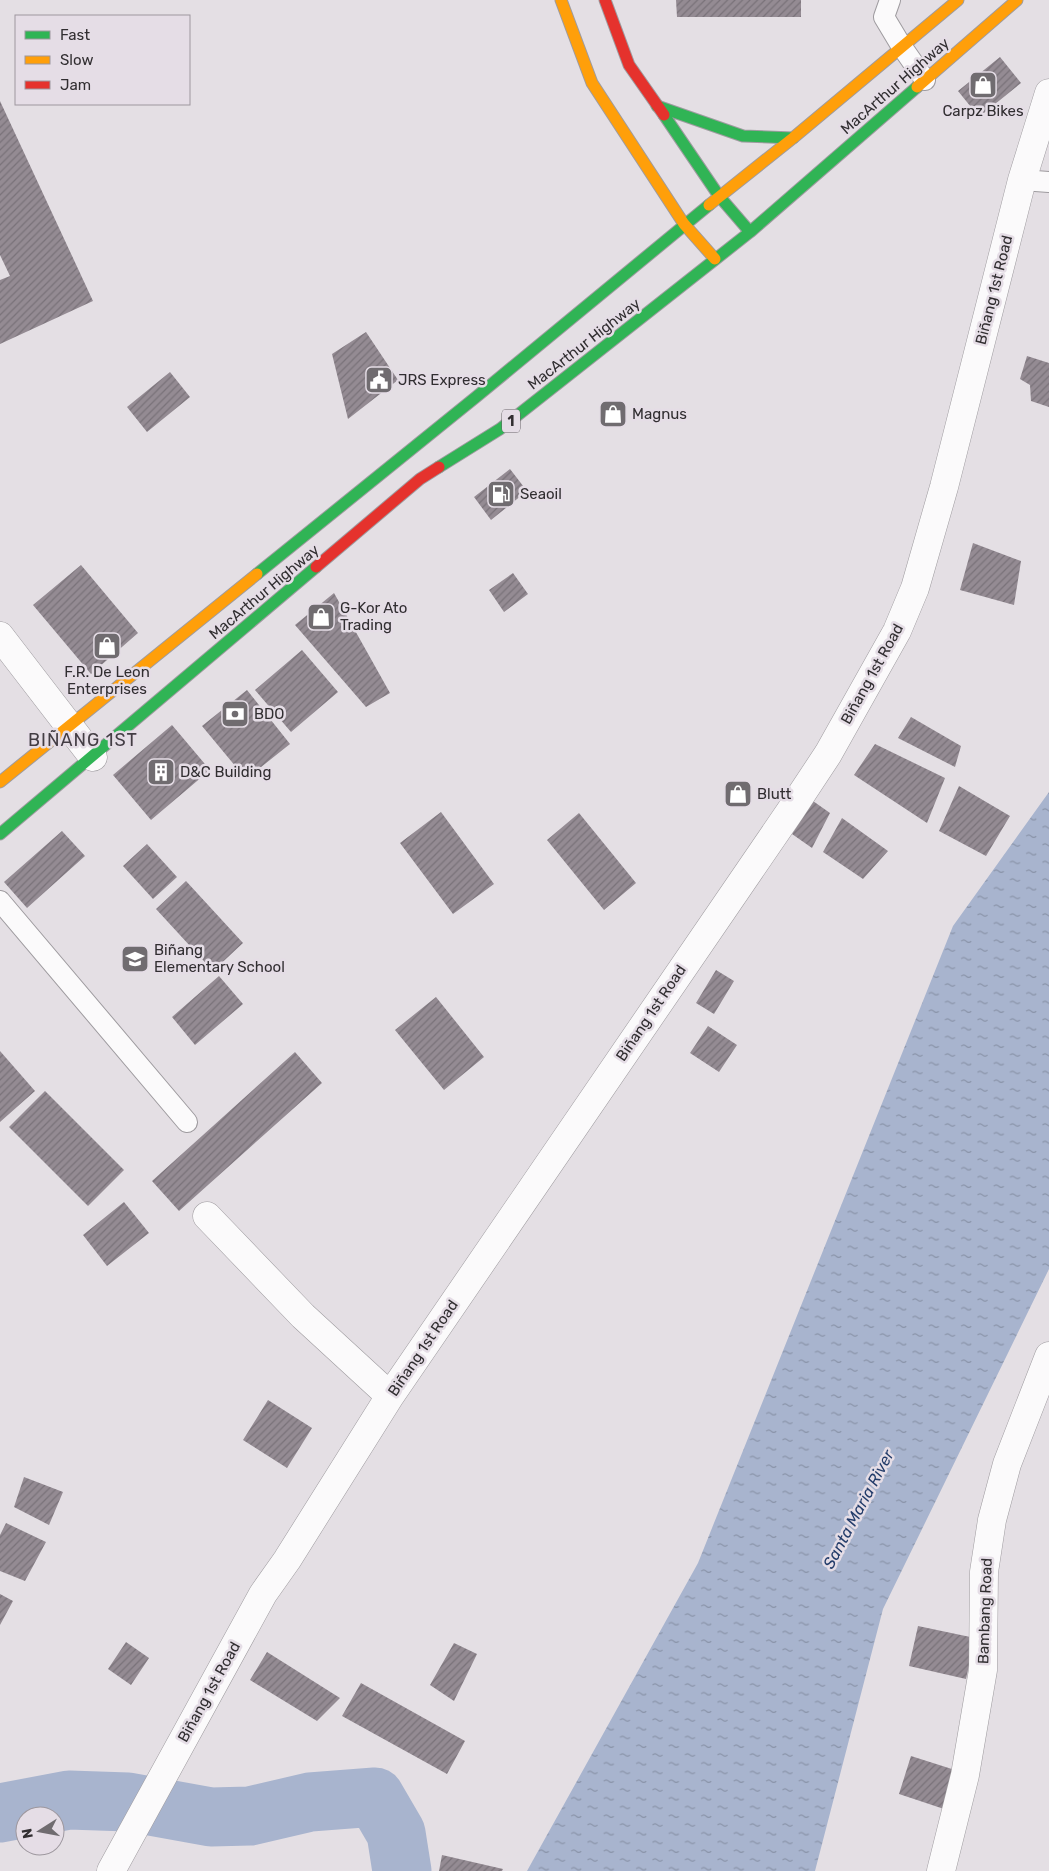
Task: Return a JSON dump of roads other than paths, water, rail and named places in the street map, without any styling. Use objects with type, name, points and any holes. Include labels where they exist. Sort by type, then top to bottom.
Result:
[{"type":"main road","points":[[562,0],[592,83],[684,224],[715,259]]},
{"type":"main road","points":[[605,0],[629,65],[719,196],[750,232]]},
{"type":"main road","name":"MacArthur Highway","points":[[0,782],[455,414],[684,224],[793,138],[958,0]]},
{"type":"main road","name":"MacArthur Highway","points":[[0,834],[420,479],[500,429],[750,232],[1017,0]]},
{"type":"main road","points":[[657,106],[742,136],[793,138]]},
{"type":"street","name":"Biñang 1st Road","points":[[112,1871],[263,1594],[287,1560],[390,1396],[792,810],[828,754],[898,631],[914,588],[944,487],[1022,180],[1049,93]]},
{"type":"street","points":[[0,636],[93,757]]},
{"type":"street","points":[[207,1216],[303,1316],[390,1396]]},
{"type":"street","name":"Bambang Road","points":[[946,1869],[983,1670],[984,1572],[992,1520],[1007,1464],[1049,1356]]},
{"type":"lane","points":[[890,0],[884,17],[925,80]]},
{"type":"lane","points":[[1022,180],[1049,182]]},
{"type":"lane","points":[[0,901],[187,1122]]},
{"type":"water","name":"Santa Maria River","points":[[1049,792],[1049,1269],[883,1609],[815,1871],[527,1871],[698,1563],[953,926]]},
{"type":"waterway","points":[[0,1813],[69,1800],[128,1802],[211,1817],[250,1816],[310,1802],[375,1797],[396,1833],[402,1871]]},
{"type":"place","name":"Carpz Bikes","points":[[983,85]]},
{"type":"place","name":"JRS Express","points":[[379,380]]},
{"type":"place","name":"Magnus","points":[[613,414]]},
{"type":"place","name":"Seaoil","points":[[501,494]]},
{"type":"place","name":"G-Kor Ato Trading","points":[[321,617]]},
{"type":"place","name":"F.R. De Leon Enterprises","points":[[107,646]]},
{"type":"place","name":"BDO","points":[[235,714]]},
{"type":"place","name":"D&C Building","points":[[161,772]]},
{"type":"place","name":"Blutt","points":[[738,794]]},
{"type":"place","name":"Biñang Elementary School","points":[[135,959]]},
{"type":"district","name":"BIÑANG 1ST","points":[[83,740]]}]
